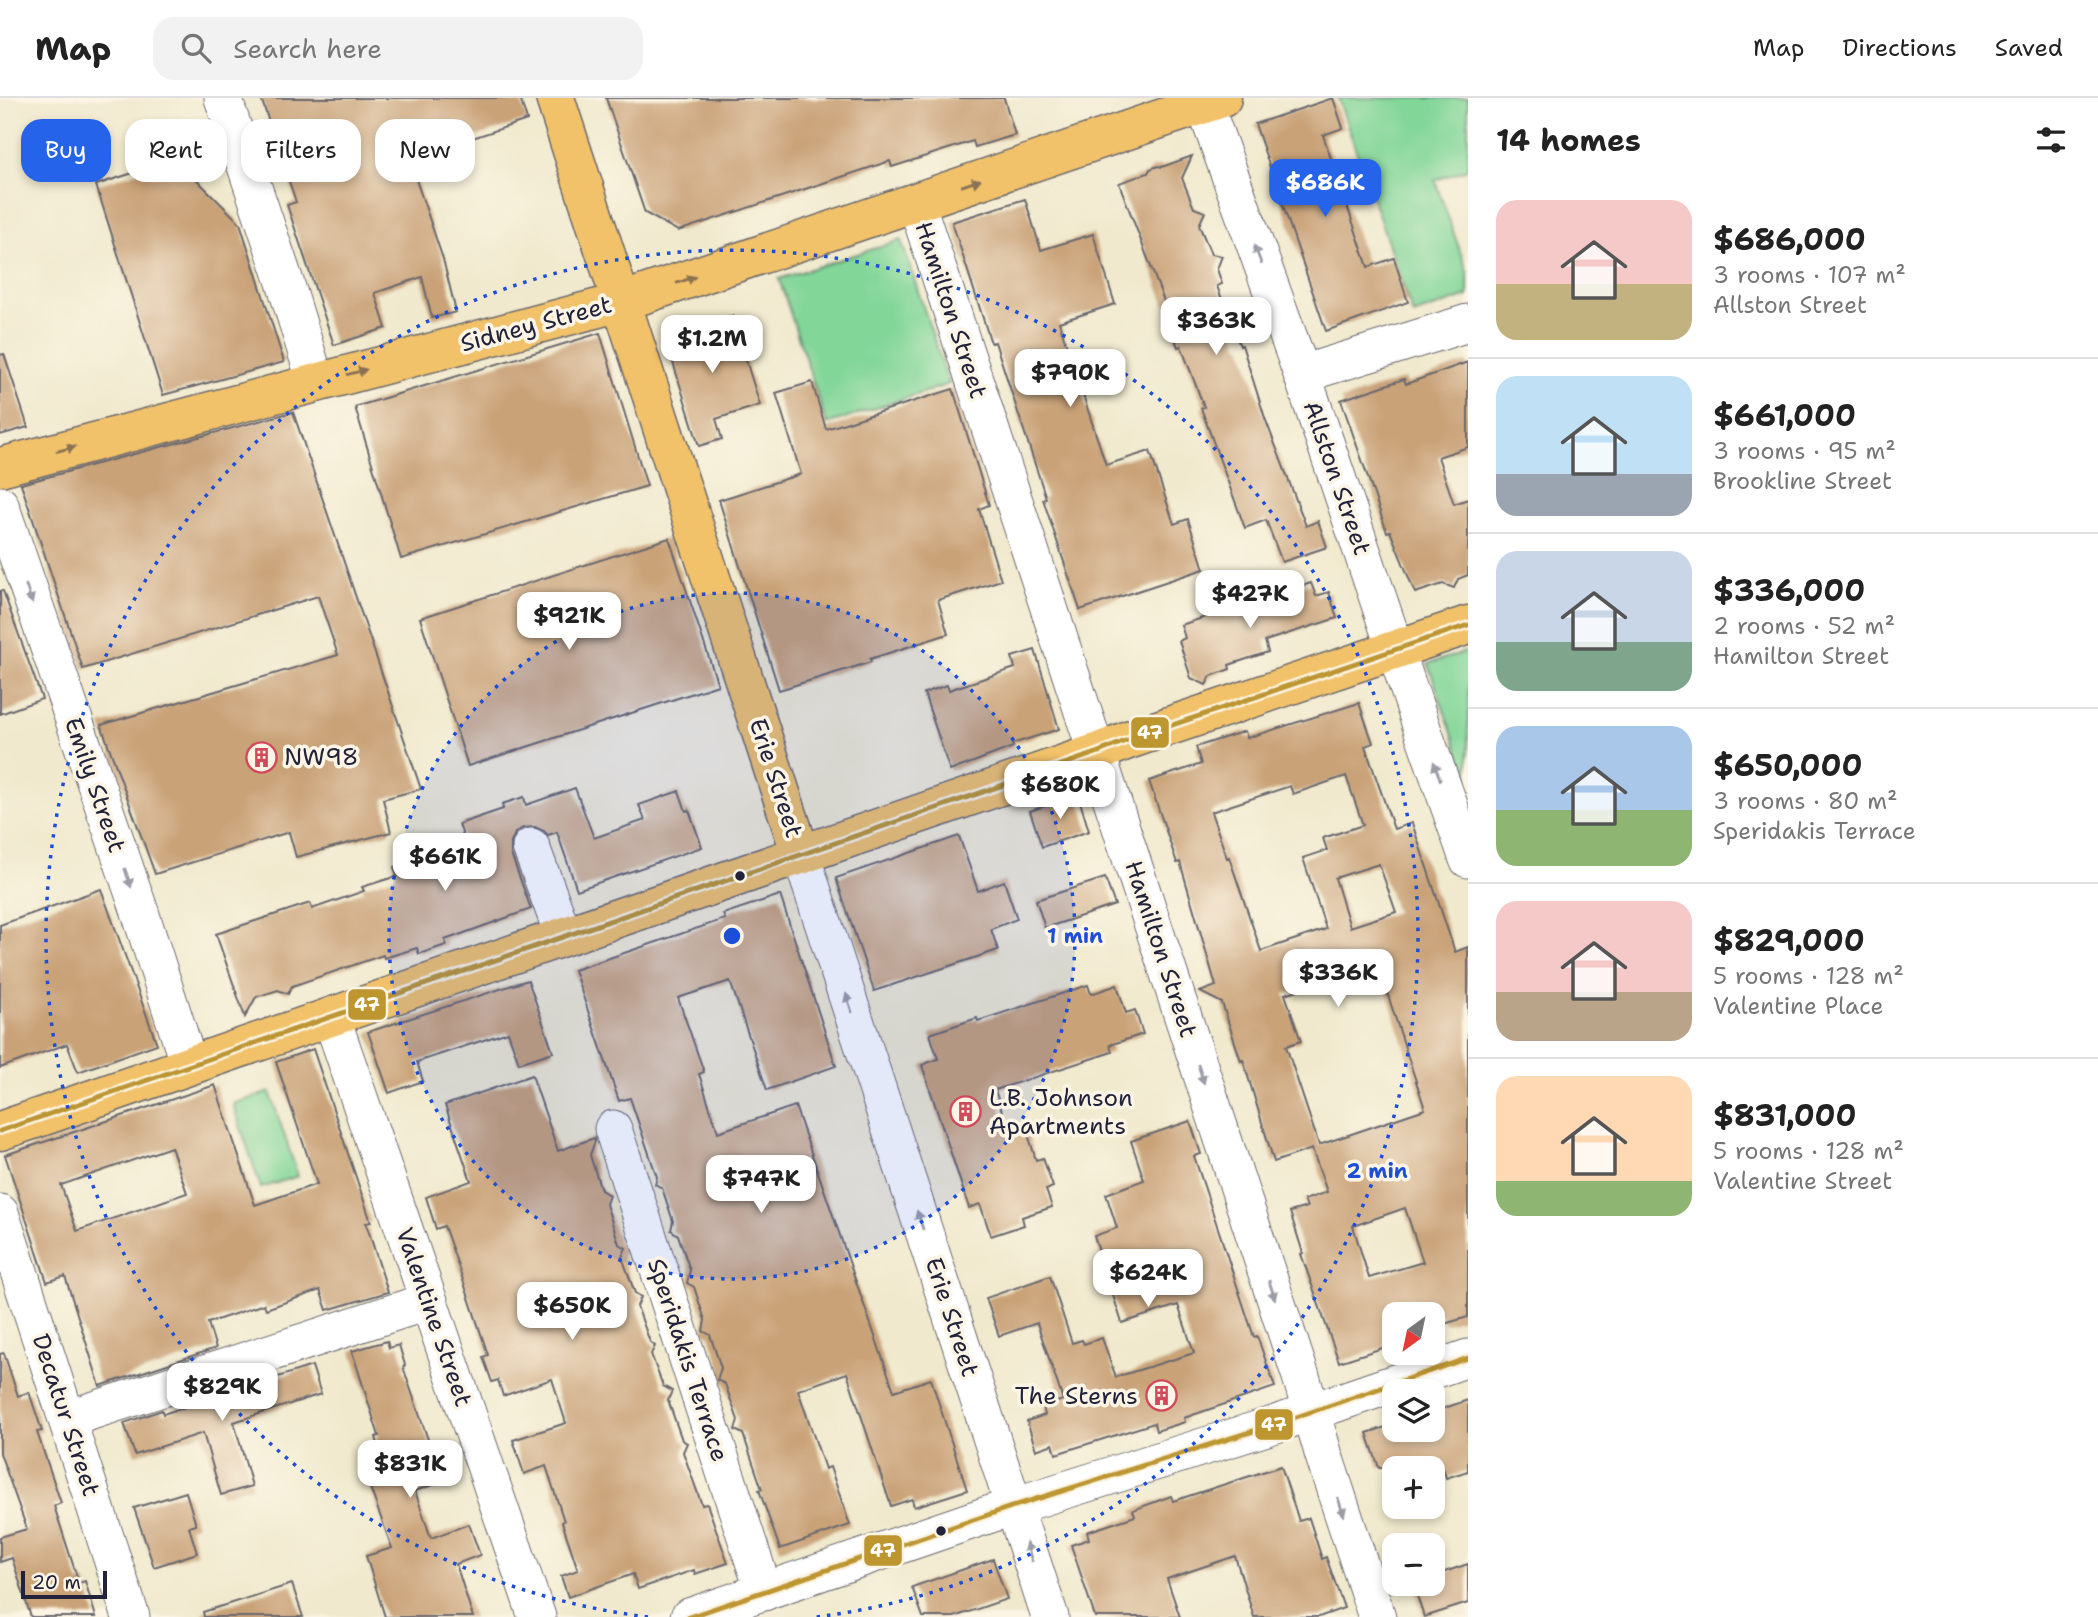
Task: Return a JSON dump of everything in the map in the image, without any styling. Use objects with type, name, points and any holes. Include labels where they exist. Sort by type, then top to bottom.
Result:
[{"type":"main road","name":"Erie Street","points":[[555,98],[801,855]]},
{"type":"main road","name":"Sidney Street","points":[[0,467],[621,302],[1210,100]]},
{"type":"main road","points":[[0,1130],[1468,625]]},
{"type":"street","points":[[223,98],[316,383]]},
{"type":"street","name":"Allston Street","points":[[1210,100],[1217,142],[1302,374],[1468,859]]},
{"type":"street","name":"Hamilton Street","points":[[916,202],[1377,1617]]},
{"type":"street","points":[[1302,374],[1468,323]]},
{"type":"street","name":"Emily Street","points":[[0,505],[140,912],[189,1065]]},
{"type":"street","points":[[531,847],[564,937]]},
{"type":"street","name":"Erie Street","points":[[801,855],[1050,1617]]},
{"type":"street","name":"Valentine Street","points":[[331,1016],[537,1617]]},
{"type":"street","name":"Speridakis Terrace","points":[[613,1129],[764,1592]]},
{"type":"street","name":"Decatur Street","points":[[0,1213],[131,1617]]},
{"type":"street","points":[[67,1419],[429,1301]]},
{"type":"street","points":[[705,1614],[1014,1506],[1311,1412],[1468,1358]]},
{"type":"green space","points":[[1338,98],[1468,98],[1468,169],[1435,180],[1468,274],[1468,296],[1413,315]]},
{"type":"green space","points":[[901,240],[949,384],[827,424],[779,279]]},
{"type":"green space","points":[[1468,651],[1468,779],[1428,664]]},
{"type":"green space","points":[[270,1092],[298,1176],[261,1188],[233,1104]]},
{"type":"building","points":[[261,98],[520,98],[527,120],[475,137],[475,119],[375,119],[375,182],[417,182],[443,259],[456,312],[432,318],[422,277],[375,293],[386,328],[334,345],[287,205],[296,202],[289,182],[361,182],[361,119],[268,119]]},
{"type":"building","points":[[606,98],[1004,98],[1015,135],[975,147],[973,141],[892,167],[890,161],[678,231],[645,213]]},
{"type":"building","points":[[1333,98],[1343,128],[1323,135],[1368,267],[1394,258],[1408,302],[1326,331],[1255,124]]},
{"type":"building","points":[[1192,156],[1182,178],[1194,208],[1205,212],[1199,225],[1211,254],[1222,256],[1217,269],[1222,284],[1217,286],[1240,346],[1242,345],[1265,418],[1306,526],[1318,521],[1327,547],[1282,562],[1266,520],[1245,528],[1201,408],[1204,407],[1181,346],[1178,347],[1167,318],[1170,317],[1119,183],[1148,173],[1150,169],[1158,166]]},
{"type":"building","points":[[125,176],[125,182],[199,182],[240,223],[284,362],[163,395],[96,185]]},
{"type":"building","points":[[1025,199],[1041,250],[1093,234],[1115,304],[1059,322],[1106,465],[1150,451],[1174,524],[1188,519],[1204,569],[1080,610],[995,342],[991,343],[952,222]]},
{"type":"building","points":[[732,316],[760,405],[716,419],[722,439],[699,446],[665,337]]},
{"type":"building","points":[[600,333],[647,486],[401,559],[355,407]]},
{"type":"building","points":[[4,354],[28,427],[0,435],[0,355]]},
{"type":"building","points":[[1468,362],[1468,447],[1438,457],[1454,504],[1468,499],[1468,575],[1458,579],[1454,588],[1443,584],[1415,593],[1390,531],[1387,532],[1341,400],[1404,379],[1406,384]]},
{"type":"building","points":[[812,382],[826,429],[953,389],[989,505],[979,509],[1001,580],[938,600],[948,634],[870,659],[871,662],[779,690],[719,500],[801,474],[776,393]]},
{"type":"building","points":[[293,412],[421,789],[383,799],[391,832],[296,857],[289,832],[155,874],[101,725],[338,655],[318,596],[83,669],[21,484]]},
{"type":"building","points":[[669,538],[718,685],[468,766],[420,618]]},
{"type":"building","points":[[1311,583],[1316,596],[1329,592],[1337,618],[1265,641],[1268,652],[1229,665],[1230,669],[1211,676],[1206,685],[1191,678],[1179,641],[1185,638],[1181,625]]},
{"type":"building","points":[[0,591],[3,591],[42,699],[0,714]]},
{"type":"building","points":[[1035,650],[1059,729],[1012,744],[1013,747],[950,771],[924,693],[947,685],[949,690],[1015,668],[1012,657]]},
{"type":"building","points":[[1359,703],[1373,743],[1365,746],[1394,829],[1412,823],[1455,952],[1468,947],[1468,1317],[1446,1323],[1446,1302],[1382,1302],[1382,1348],[1339,1362],[1301,1254],[1303,1253],[1290,1212],[1307,1207],[1304,1200],[1327,1192],[1312,1149],[1274,1162],[1243,1060],[1241,1061],[1222,1003],[1200,992],[1216,986],[1180,862],[1177,863],[1149,781],[1201,764],[1196,747],[1245,731],[1247,738]],"holes":[[[1346,776],[1363,825],[1323,838],[1327,850],[1303,858],[1326,929],[1261,951],[1211,812],[1290,786],[1293,794]],[[1379,864],[1396,912],[1350,927],[1335,878]],[[1347,975],[1353,993],[1384,983],[1425,1109],[1319,1145],[1286,1046],[1301,1041],[1285,994]],[[1405,1208],[1423,1262],[1369,1278],[1353,1226]]]},
{"type":"building","points":[[575,788],[594,838],[645,820],[639,805],[679,791],[702,847],[577,890],[557,832],[548,835],[535,827],[523,828],[515,833],[511,854],[531,909],[445,940],[446,945],[419,954],[417,948],[384,958],[383,955],[292,986],[288,994],[278,990],[256,997],[245,1017],[216,934],[310,903],[312,909],[364,891],[362,887],[397,876],[394,867],[465,842],[459,824],[503,809],[502,804],[524,797],[526,805]]},
{"type":"building","points":[[1078,795],[1089,831],[1042,847],[1030,811]]},
{"type":"building","points":[[959,836],[978,891],[1004,881],[1017,919],[991,929],[998,950],[874,991],[836,878]]},
{"type":"building","points":[[1105,878],[1115,905],[1045,928],[1036,900]]},
{"type":"building","points":[[101,889],[157,1044],[78,1072],[67,1044],[0,1068],[0,925]]},
{"type":"building","points":[[780,895],[836,1066],[767,1090],[730,981],[678,998],[704,1072],[699,1074],[718,1132],[795,1106],[894,1391],[931,1379],[967,1490],[914,1507],[912,1499],[891,1506],[847,1373],[798,1390],[825,1469],[830,1467],[850,1525],[780,1549],[743,1434],[735,1430],[738,1420],[725,1384],[717,1380],[721,1368],[710,1335],[703,1331],[705,1320],[694,1287],[687,1283],[690,1270],[678,1235],[671,1230],[673,1221],[662,1188],[655,1184],[657,1177],[630,1098],[619,1101],[574,970],[725,919],[723,914]]},
{"type":"building","points":[[528,980],[553,1052],[519,1063],[508,1032],[417,1062],[423,1081],[389,1093],[368,1032]]},
{"type":"building","name":"L.B. Johnson Apartments","points":[[1088,985],[1091,994],[1117,985],[1126,1013],[1135,1010],[1143,1034],[1110,1045],[1112,1052],[995,1090],[1010,1136],[1027,1131],[1036,1160],[1043,1158],[1053,1187],[1046,1190],[1052,1207],[1022,1217],[1024,1225],[991,1236],[980,1204],[969,1208],[922,1065],[938,1059],[930,1034]]},
{"type":"building","points":[[313,1049],[371,1222],[366,1223],[388,1292],[327,1310],[320,1290],[266,1309],[264,1304],[208,1323],[216,1348],[100,1386],[65,1276],[47,1282],[5,1155],[215,1085],[255,1205],[317,1184],[276,1062]],"holes":[[[171,1147],[187,1193],[77,1231],[61,1185]]]},
{"type":"building","points":[[532,1075],[558,1151],[594,1138],[590,1155],[601,1190],[609,1195],[606,1204],[619,1244],[626,1248],[622,1257],[635,1293],[641,1297],[637,1306],[650,1342],[655,1346],[651,1354],[663,1386],[672,1391],[668,1400],[682,1440],[687,1443],[683,1452],[702,1505],[707,1504],[728,1563],[695,1574],[694,1570],[638,1589],[633,1574],[568,1597],[561,1576],[578,1570],[546,1466],[524,1474],[513,1440],[566,1423],[552,1379],[503,1396],[498,1380],[492,1382],[483,1357],[488,1355],[444,1226],[436,1229],[426,1197],[471,1181],[445,1105]]},
{"type":"building","points":[[1190,1121],[1201,1154],[1194,1156],[1254,1337],[1257,1336],[1275,1387],[1184,1418],[1185,1422],[1156,1431],[1154,1423],[1056,1454],[1053,1444],[1036,1450],[1027,1421],[1045,1415],[1043,1407],[1063,1400],[1037,1323],[999,1336],[986,1298],[1050,1276],[1072,1343],[1082,1340],[1084,1344],[1102,1338],[1116,1377],[1194,1353],[1178,1305],[1122,1323],[1094,1236],[1117,1228],[1106,1194],[1144,1180],[1131,1141]]},
{"type":"building","points":[[387,1341],[389,1348],[399,1345],[405,1365],[403,1367],[434,1457],[445,1453],[454,1478],[415,1491],[431,1538],[469,1524],[480,1555],[456,1564],[473,1617],[385,1617],[366,1556],[392,1548],[369,1485],[388,1479],[376,1437],[379,1436],[352,1351]]},
{"type":"building","points":[[4,1353],[18,1396],[29,1392],[42,1431],[37,1432],[61,1503],[54,1506],[79,1583],[85,1581],[96,1617],[31,1617],[12,1558],[0,1562],[0,1537],[27,1529],[0,1453],[0,1354]]},
{"type":"building","points":[[312,1366],[321,1394],[234,1422],[252,1486],[221,1495],[203,1433],[135,1455],[124,1423],[162,1410],[163,1414]]},
{"type":"building","points":[[1468,1400],[1468,1471],[1446,1478],[1445,1456],[1382,1456],[1382,1468],[1379,1468],[1367,1433],[1382,1428],[1382,1442],[1445,1442],[1445,1408]]},
{"type":"building","points":[[1281,1466],[1299,1521],[1309,1518],[1322,1559],[1326,1557],[1344,1608],[1319,1617],[1254,1617],[1235,1556],[1167,1579],[1180,1617],[1095,1617],[1071,1545],[1089,1539],[1087,1532],[1135,1516],[1133,1510],[1171,1496],[1173,1501]]},
{"type":"building","points":[[186,1492],[196,1525],[189,1527],[197,1553],[154,1567],[134,1508]]},
{"type":"building","points":[[993,1559],[1007,1599],[954,1617],[923,1617],[912,1587]]},
{"type":"building","points":[[1468,1564],[1468,1603],[1424,1617],[1417,1596],[1445,1596],[1445,1572]]},
{"type":"building","points":[[292,1584],[303,1617],[204,1617],[203,1612]]},
{"type":"transit line","name":"47","points":[[0,1131],[1468,625]]},
{"type":"transit line","name":"47","points":[[689,1617],[1014,1506],[1276,1424],[1468,1358]]},
{"type":"place","name":"NW98","points":[[261,757]]},
{"type":"place","name":"L.B. Johnson Apartments","points":[[966,1112]]},
{"type":"place","name":"The Sterns","points":[[1161,1396]]}]
